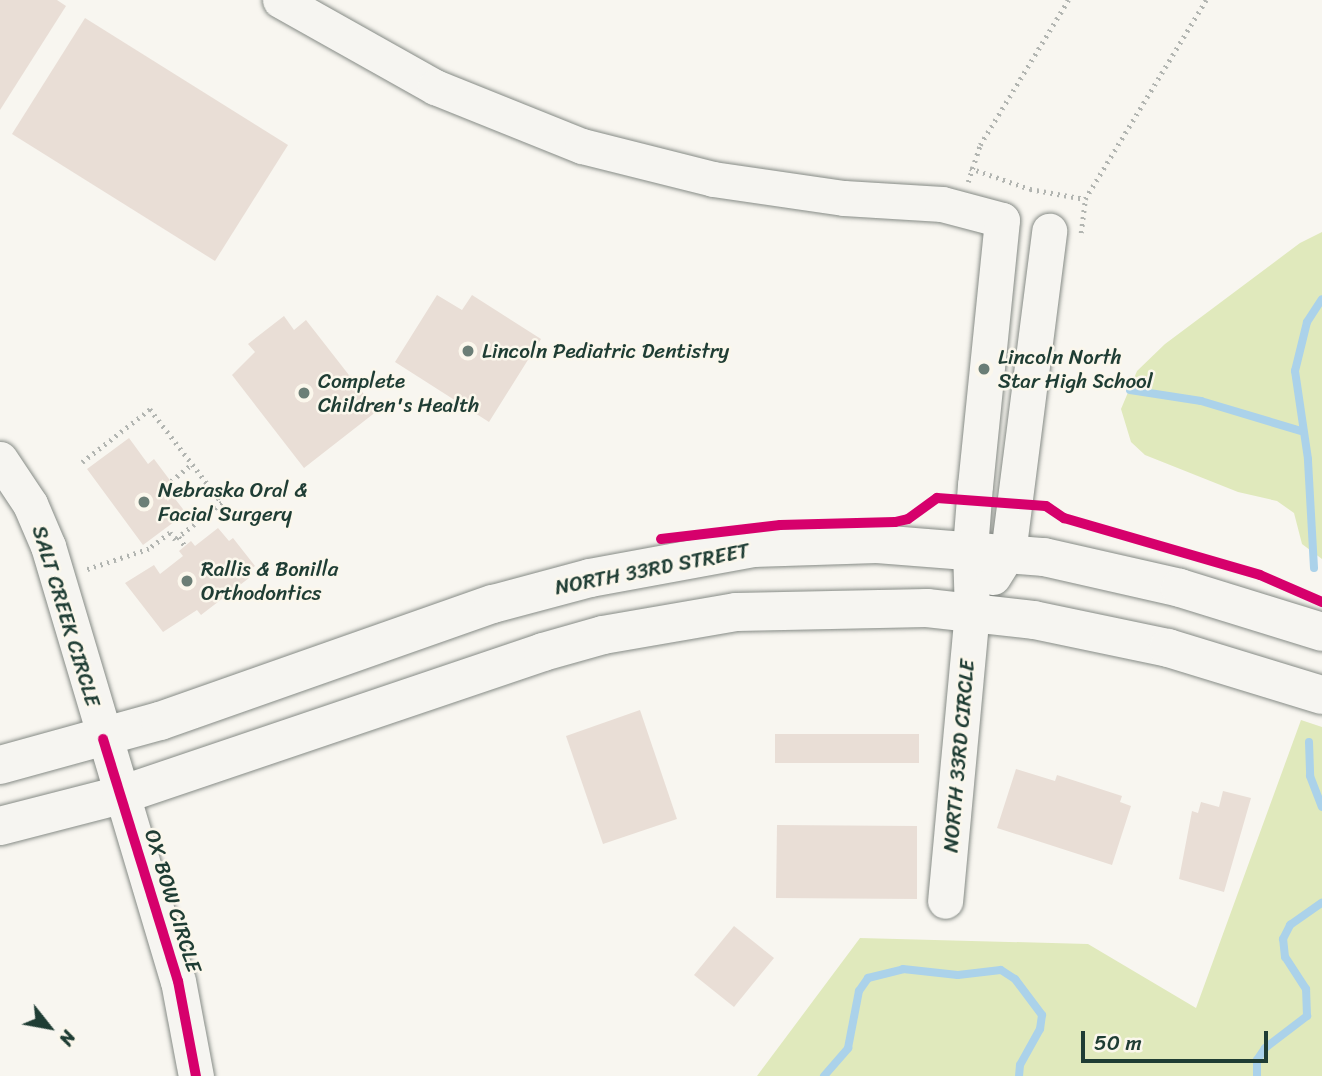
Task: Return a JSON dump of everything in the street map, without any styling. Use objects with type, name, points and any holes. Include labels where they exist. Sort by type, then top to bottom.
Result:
[{"type":"main road","name":"NORTH 33RD STREET","points":[[0,765],[103,739],[493,604],[612,573],[753,548],[877,544],[1008,553],[1118,572],[1322,632]]},
{"type":"main road","points":[[0,827],[121,796],[603,635],[778,609],[972,611],[1168,648],[1322,695]]},
{"type":"street","points":[[280,0],[435,87],[582,146],[713,179],[844,198],[965,207]]},
{"type":"street","name":"NORTH 33RD CIRCLE","points":[[945,901],[972,611],[970,550],[1002,220],[965,207]]},
{"type":"street","points":[[1008,553],[1065,232]]},
{"type":"street","name":"SALT CREEK CIRCLE","points":[[0,459],[30,504],[48,546],[103,739]]},
{"type":"street","name":"NORTH 33RD CIRCLE","points":[[972,611],[1008,553]]},
{"type":"street","name":"OX BOW CIRCLE","points":[[103,739],[178,982],[196,1076]]},
{"type":"path","points":[[965,207],[970,168],[1068,0]]},
{"type":"path","points":[[1065,232],[1206,0]]},
{"type":"path","points":[[970,168],[1030,190],[1085,199]]},
{"type":"path","points":[[82,462],[150,409],[222,503],[175,540],[170,533],[149,550],[85,570]]},
{"type":"path","points":[[170,481],[192,464]]},
{"type":"path","points":[[178,537],[185,546]]},
{"type":"green space","points":[[1322,232],[1322,559],[1302,544],[1294,513],[1277,501],[1238,492],[1145,455],[1131,442],[1121,409],[1137,371],[1165,344],[1300,243]]},
{"type":"green space","points":[[1301,720],[1322,727],[1322,1076],[757,1076],[860,938],[1088,944],[1196,1008]]},
{"type":"building","points":[[0,0],[57,0],[66,6],[0,110]]},
{"type":"building","points":[[85,18],[288,145],[215,261],[12,134]]},
{"type":"building","name":"Lincoln Pediatric Dentistry","points":[[437,295],[462,310],[472,295],[541,339],[489,422],[395,362]]},
{"type":"building","name":"Complete Children's Health","points":[[284,316],[294,330],[306,320],[377,411],[304,468],[232,375],[255,352],[248,344]]},
{"type":"building","name":"Nebraska Oral & Facial Surgery","points":[[129,438],[148,464],[154,459],[175,487],[169,491],[186,513],[143,545],[87,469]]},
{"type":"building","name":"Rallis & Bonilla Orthodontics","points":[[218,528],[229,541],[233,538],[255,566],[245,573],[249,578],[201,615],[197,610],[163,632],[125,583],[154,565],[160,574],[183,556],[179,551],[191,541],[195,546]]},
{"type":"building","points":[[640,710],[677,819],[603,844],[566,736]]},
{"type":"building","points":[[775,734],[919,734],[919,763],[775,763]]},
{"type":"building","points":[[1016,769],[1055,781],[1057,775],[1122,796],[1120,802],[1131,806],[1112,865],[997,828]]},
{"type":"building","points":[[1223,791],[1251,798],[1224,892],[1179,879],[1192,811],[1198,813],[1201,802],[1219,807]]},
{"type":"building","points":[[777,825],[917,826],[917,899],[776,898]]},
{"type":"building","points":[[734,926],[774,958],[734,1007],[694,975]]},
{"type":"waterway","points":[[1314,568],[1308,459],[1295,371],[1307,322],[1322,299]]},
{"type":"waterway","points":[[1130,390],[1201,401],[1301,431]]},
{"type":"waterway","points":[[1309,742],[1310,776],[1322,807]]},
{"type":"waterway","points":[[1257,1076],[1257,1060],[1265,1048],[1307,1016],[1306,989],[1285,957],[1283,939],[1290,925],[1322,903]]},
{"type":"waterway","points":[[824,1076],[848,1048],[859,991],[868,978],[903,969],[958,975],[1001,970],[1015,979],[1042,1015],[1040,1029],[1020,1065],[1019,1076]]},
{"type":"cycle path","points":[[661,539],[780,525],[895,522],[908,519],[937,498],[1046,506],[1064,518],[1260,575],[1322,602]]},
{"type":"cycle path","points":[[103,739],[178,981],[196,1076]]},
{"type":"place","name":"Lincoln Pediatric Dentistry","points":[[468,351]]},
{"type":"place","name":"Lincoln North Star High School","points":[[984,369]]},
{"type":"place","name":"Complete Children's Health","points":[[304,393]]},
{"type":"place","name":"Nebraska Oral & Facial Surgery","points":[[144,502]]},
{"type":"place","name":"Rallis & Bonilla Orthodontics","points":[[187,581]]}]
